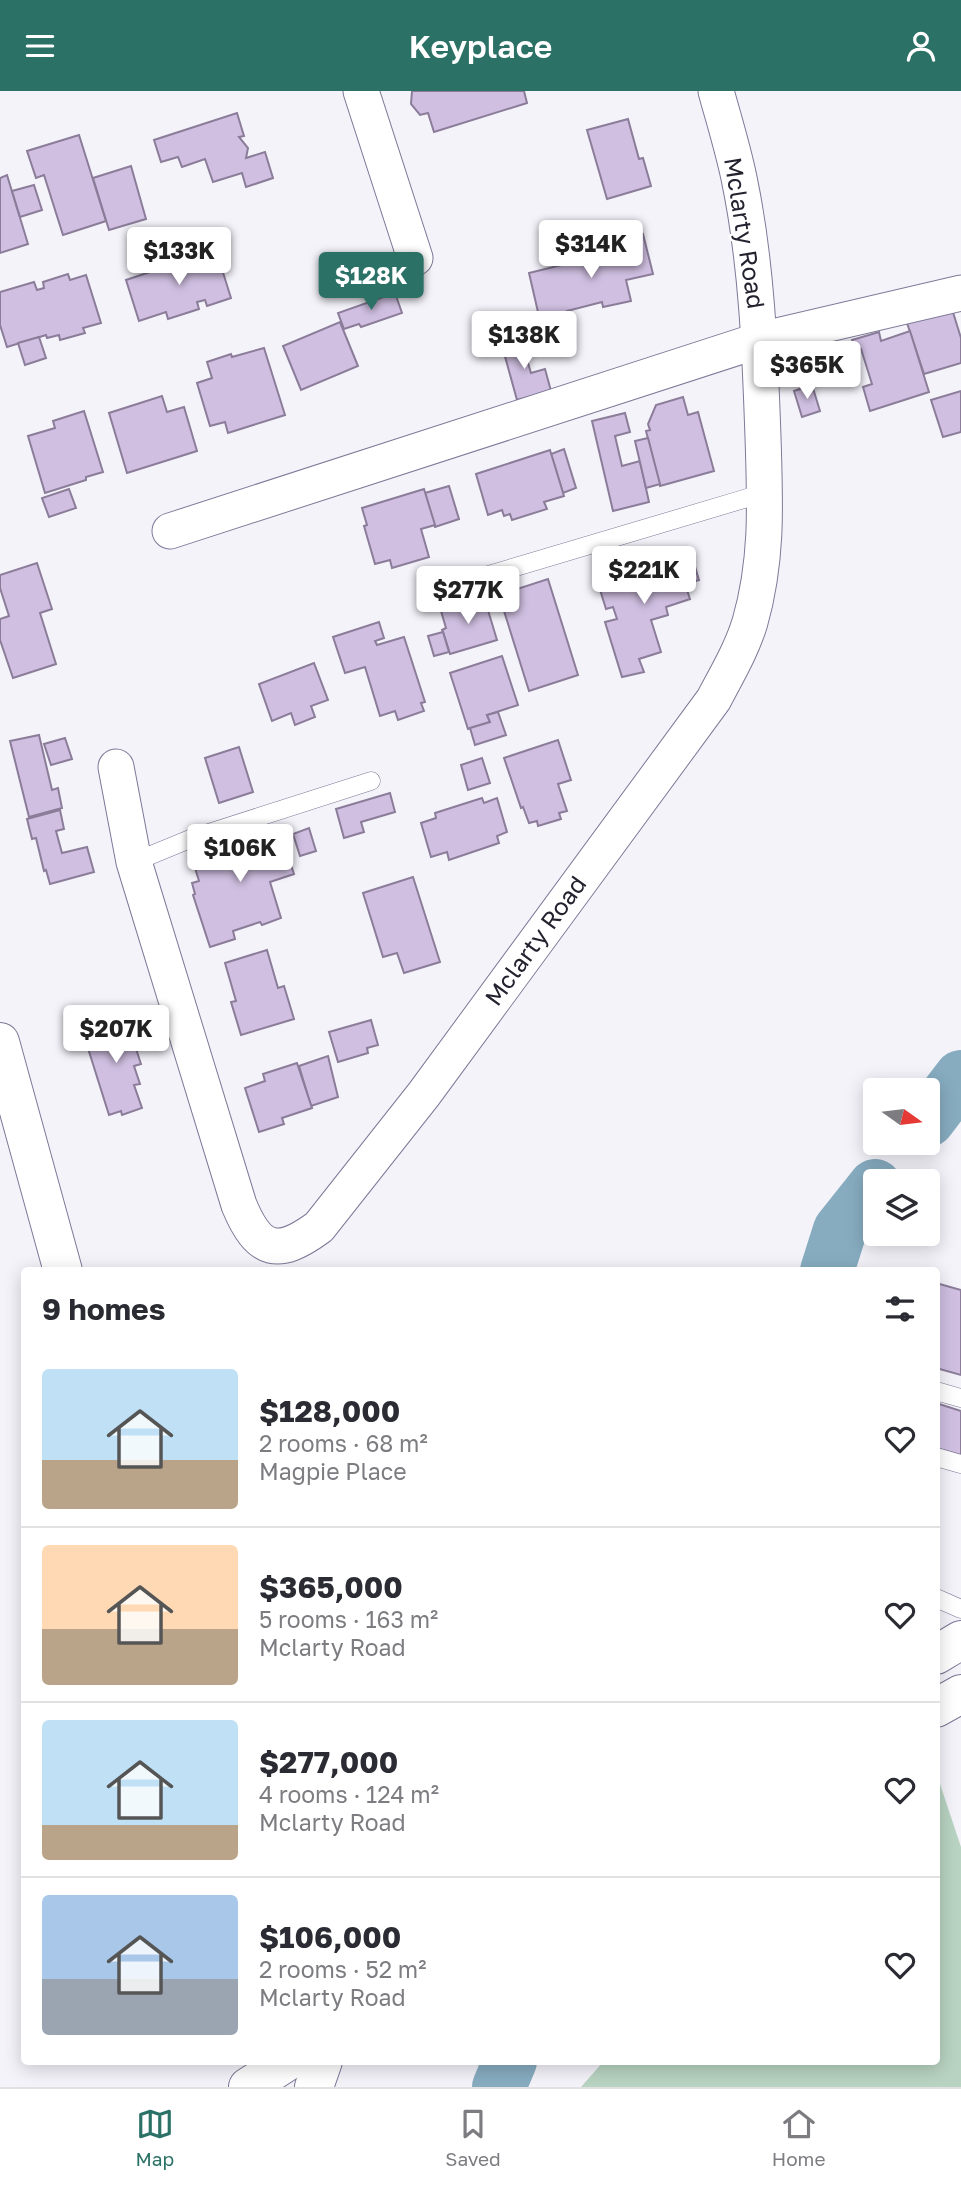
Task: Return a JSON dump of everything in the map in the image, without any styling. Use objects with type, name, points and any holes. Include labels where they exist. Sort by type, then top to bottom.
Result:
[{"type":"main road","points":[[0,1042],[62,1267]]},
{"type":"main road","points":[[940,1653],[961,1640]]},
{"type":"main road","points":[[940,1706],[961,1694]]},
{"type":"main road","points":[[248,2087],[289,2065]]},
{"type":"main road","points":[[314,2087],[322,2065]]},
{"type":"street","points":[[361,91],[415,258]]},
{"type":"street","name":"Mclarty Road","points":[[116,767],[134,862],[239,1205],[249,1230],[265,1242],[283,1248],[298,1243],[319,1227],[425,1094],[714,699],[750,624],[766,536],[760,340],[749,237],[739,177],[716,91]]},
{"type":"street","points":[[170,531],[760,340],[960,295]]},
{"type":"lane","points":[[435,591],[764,493]]},
{"type":"lane","points":[[134,862],[190,839],[371,781]]},
{"type":"lane","points":[[940,1392],[961,1398]]},
{"type":"lane","points":[[940,1458],[961,1464]]},
{"type":"lane","points":[[940,1600],[961,1608]]},
{"type":"green space","points":[[940,1784],[961,1847],[961,2087],[581,2087],[600,2065],[940,2065]]},
{"type":"building","points":[[412,91],[524,91],[527,103],[434,132],[428,113],[420,115],[411,104]]},
{"type":"building","points":[[237,113],[244,136],[239,137],[248,148],[246,158],[265,152],[273,178],[246,187],[242,173],[213,182],[205,159],[182,167],[178,157],[161,162],[154,140]]},
{"type":"building","points":[[628,119],[639,159],[643,158],[651,186],[607,199],[587,130]]},
{"type":"building","points":[[79,135],[106,221],[63,235],[44,175],[36,178],[27,151]]},
{"type":"building","points":[[131,166],[146,219],[109,230],[93,178]]},
{"type":"building","points":[[7,175],[28,244],[0,253],[0,178]]},
{"type":"building","points":[[34,185],[42,210],[20,217],[12,191]]},
{"type":"building","points":[[643,234],[653,274],[626,280],[631,301],[603,307],[602,302],[567,311],[568,319],[541,325],[529,273],[606,254],[603,244]]},
{"type":"building","points":[[216,250],[231,298],[207,306],[205,300],[197,302],[199,309],[168,319],[166,312],[139,321],[126,280]]},
{"type":"building","points":[[68,274],[70,280],[86,275],[101,323],[83,328],[85,333],[60,340],[59,335],[47,338],[46,335],[7,347],[0,325],[0,292],[34,282],[37,290],[44,288],[43,282]]},
{"type":"building","points":[[395,293],[402,313],[361,327],[359,324],[344,329],[338,313]]},
{"type":"building","points":[[952,309],[961,338],[961,363],[924,374],[907,323]]},
{"type":"building","points":[[340,322],[358,366],[301,390],[283,346]]},
{"type":"building","points":[[910,331],[929,392],[870,411],[863,387],[872,384],[861,349],[856,351],[852,340],[879,332],[881,341]]},
{"type":"building","points":[[520,336],[531,373],[545,369],[551,391],[517,400],[501,342]]},
{"type":"building","points":[[39,337],[46,358],[25,365],[18,343]]},
{"type":"building","points":[[264,348],[285,415],[228,433],[225,422],[210,426],[197,383],[212,378],[207,362]]},
{"type":"building","points":[[812,385],[820,411],[802,417],[794,391]]},
{"type":"building","points":[[961,391],[961,432],[943,437],[931,400]]},
{"type":"building","points":[[162,396],[167,412],[184,407],[197,451],[127,473],[109,413]]},
{"type":"building","points":[[683,397],[688,415],[698,412],[714,471],[660,486],[646,431],[650,430],[648,424],[656,405]]},
{"type":"building","points":[[84,411],[103,472],[45,493],[28,436],[55,428],[53,421]]},
{"type":"building","points":[[625,413],[630,432],[615,436],[622,466],[640,461],[649,502],[613,511],[592,421]]},
{"type":"building","points":[[648,438],[660,484],[646,488],[635,441]]},
{"type":"building","points":[[564,449],[576,488],[563,493],[551,454]]},
{"type":"building","points":[[550,450],[564,496],[544,502],[547,509],[512,520],[510,514],[504,516],[502,510],[488,515],[476,474]]},
{"type":"building","points":[[449,486],[459,519],[435,527],[425,493]]},
{"type":"building","points":[[69,489],[76,508],[49,517],[42,498]]},
{"type":"building","points":[[424,489],[435,525],[421,529],[429,557],[392,568],[390,560],[375,564],[364,526],[367,525],[362,508]]},
{"type":"building","points":[[690,550],[699,580],[685,584],[690,599],[666,607],[668,615],[651,620],[661,652],[639,659],[644,672],[622,677],[605,622],[617,619],[613,607],[606,609],[597,580]]},
{"type":"building","points":[[37,563],[52,609],[40,613],[56,664],[13,678],[0,640],[0,619],[9,616],[0,588],[0,575]]},
{"type":"building","points":[[548,579],[578,675],[529,691],[499,595]]},
{"type":"building","points":[[484,597],[497,640],[450,654],[442,630],[446,628],[441,611]]},
{"type":"building","points":[[379,622],[384,638],[375,641],[377,645],[404,637],[425,702],[421,703],[424,711],[398,720],[395,711],[380,716],[365,667],[345,673],[333,637]]},
{"type":"building","points":[[443,632],[449,652],[434,656],[428,636]]},
{"type":"building","points":[[502,656],[518,705],[487,715],[490,722],[468,729],[450,673]]},
{"type":"building","points":[[314,663],[328,700],[311,706],[315,717],[295,725],[291,713],[272,721],[259,684]]},
{"type":"building","points":[[498,712],[506,735],[475,745],[470,728],[490,722],[487,715]]},
{"type":"building","points":[[39,735],[52,790],[58,788],[62,808],[29,817],[10,741]]},
{"type":"building","points":[[65,738],[72,759],[51,765],[44,744]]},
{"type":"building","points":[[558,740],[571,780],[558,784],[567,811],[559,813],[561,819],[538,826],[537,821],[529,823],[523,807],[521,808],[504,758]]},
{"type":"building","points":[[239,747],[253,792],[219,803],[205,758]]},
{"type":"building","points":[[482,758],[490,783],[468,790],[461,765]]},
{"type":"building","points":[[390,793],[395,812],[361,822],[364,832],[344,838],[336,809]]},
{"type":"building","points":[[482,798],[484,803],[497,798],[507,832],[497,836],[499,843],[449,860],[447,852],[431,857],[421,823],[436,818],[435,813]]},
{"type":"building","points":[[60,810],[64,829],[56,831],[62,853],[87,847],[94,872],[50,884],[36,838],[32,839],[27,819]]},
{"type":"building","points":[[279,827],[294,874],[270,882],[281,918],[233,931],[235,939],[210,947],[193,895],[192,883],[199,881],[191,855]]},
{"type":"building","points":[[309,828],[316,851],[300,856],[293,834]]},
{"type":"building","points":[[413,877],[440,962],[404,973],[397,953],[383,957],[363,893]]},
{"type":"building","points":[[267,950],[278,988],[284,986],[294,1019],[241,1035],[231,1002],[236,1001],[225,963]]},
{"type":"building","points":[[125,1015],[141,1064],[134,1066],[140,1084],[134,1085],[142,1108],[122,1115],[121,1111],[109,1115],[86,1042],[96,1039],[91,1026]]},
{"type":"building","points":[[371,1020],[378,1045],[367,1048],[368,1053],[338,1062],[329,1032]]},
{"type":"building","points":[[328,1056],[338,1097],[311,1106],[299,1066]]},
{"type":"building","points":[[297,1063],[312,1108],[282,1118],[284,1124],[259,1132],[245,1088],[265,1081],[263,1074]]},
{"type":"building","points":[[940,1284],[961,1290],[961,1375],[940,1369]]},
{"type":"building","points":[[940,1404],[961,1411],[961,1455],[940,1449]]},
{"type":"waterway","points":[[940,1104],[961,1077]]},
{"type":"waterway","points":[[828,1267],[840,1230],[863,1201]]},
{"type":"waterway","points":[[499,2087],[508,2065]]}]
